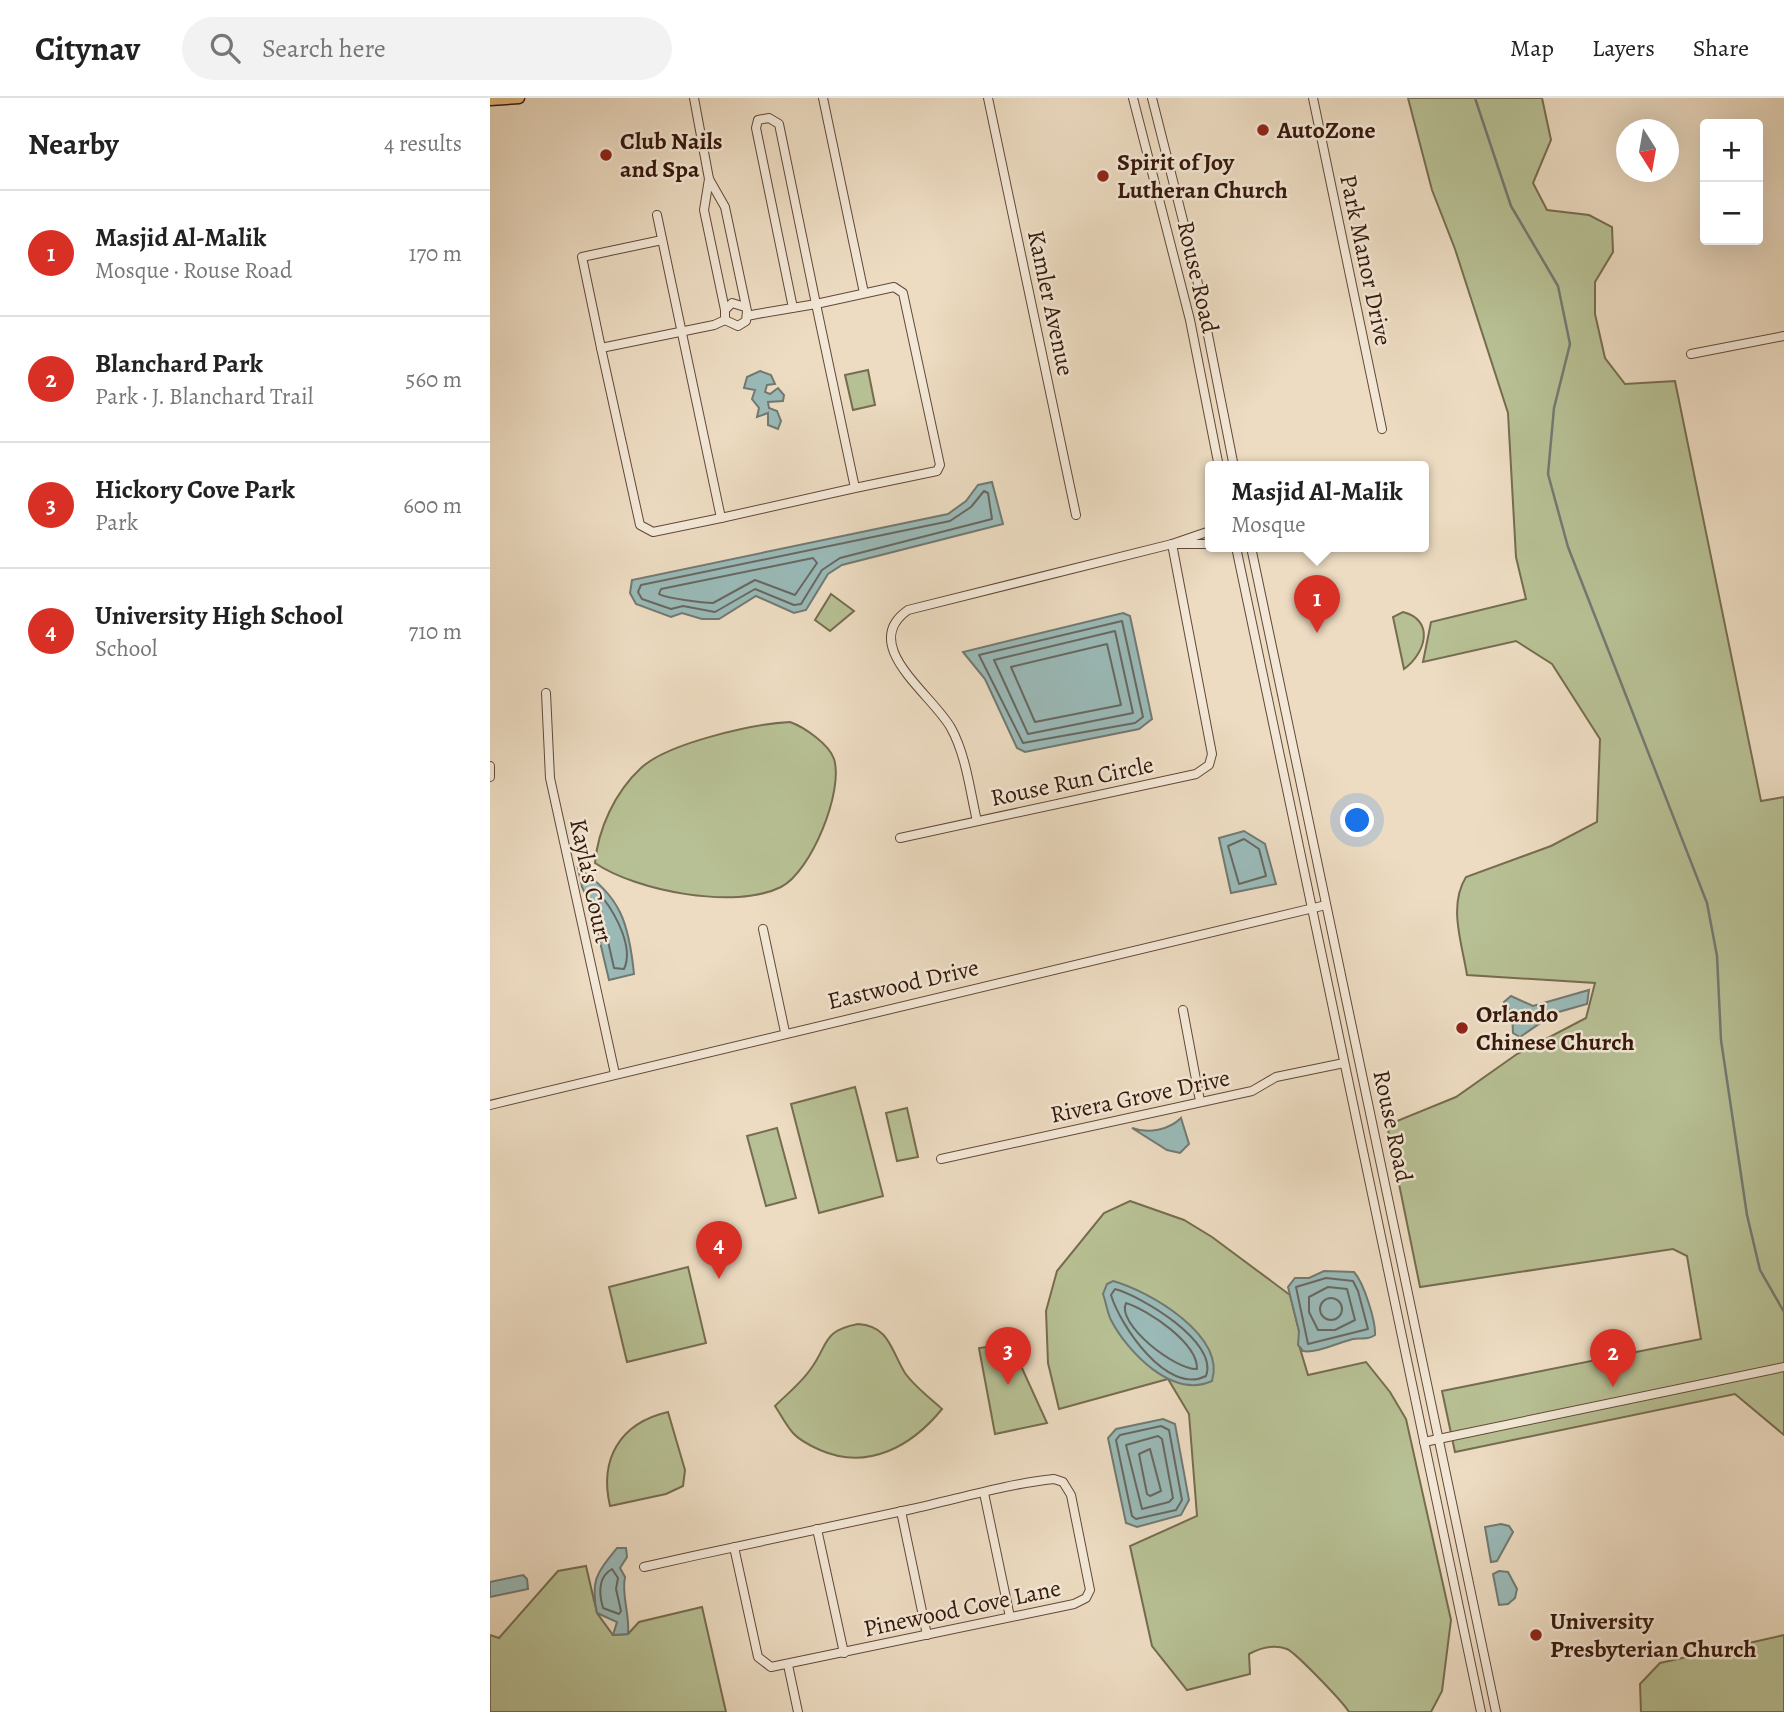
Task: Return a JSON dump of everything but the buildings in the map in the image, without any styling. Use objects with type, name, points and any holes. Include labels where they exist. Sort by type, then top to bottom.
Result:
[{"type":"highway","points":[[490,100],[519,98]]},
{"type":"street","points":[[601,348],[714,325],[725,320],[738,326],[746,312],[725,207],[709,179],[694,98]]},
{"type":"street","points":[[823,98],[864,293]]},
{"type":"street","name":"Kamler Avenue","points":[[988,98],[1076,515]]},
{"type":"street","name":"Rouse Road","points":[[1133,98],[1187,309],[1218,461]]},
{"type":"street","name":"Rouse Road","points":[[1152,98],[1194,264],[1233,461]]},
{"type":"street","name":"Park Manor Drive","points":[[1313,98],[1382,429]]},
{"type":"street","points":[[793,308],[756,128],[758,120],[769,118],[779,124],[855,488]]},
{"type":"street","points":[[709,179],[704,210],[725,320]]},
{"type":"street","points":[[657,215],[720,517]]},
{"type":"street","points":[[662,240],[582,257],[640,525],[653,532],[937,471],[940,464],[903,293],[894,287],[793,308],[746,312],[736,303],[725,310]]},
{"type":"street","points":[[1691,354],[1784,336]]},
{"type":"street","name":"Rouse Run Circle","points":[[1172,544],[1212,754],[1209,765],[1196,774],[977,821],[952,729],[892,652],[890,632],[895,619],[908,610],[1172,544],[1205,532]]},
{"type":"street","points":[[1199,534],[1200,546]]},
{"type":"street","name":"Rouse Run Circle","points":[[1172,544],[1205,545]]},
{"type":"street","name":"Rouse Road","points":[[1237,552],[1480,1712]]},
{"type":"street","name":"Rouse Road","points":[[1252,552],[1496,1712]]},
{"type":"street","name":"Kayla's Court","points":[[546,693],[550,778],[615,1074]]},
{"type":"street","points":[[490,766],[490,777]]},
{"type":"street","points":[[900,838],[977,821]]},
{"type":"street","name":"Eastwood Drive","points":[[490,1105],[785,1032],[1326,905]]},
{"type":"street","points":[[763,929],[785,1032]]},
{"type":"street","points":[[1183,1010],[1200,1101]]},
{"type":"street","name":"Rivera Grove Drive","points":[[941,1159],[1252,1091],[1276,1077],[1344,1063]]},
{"type":"street","points":[[1424,1442],[1784,1367]]},
{"type":"street","name":"Pinewood Cove Lane","points":[[644,1567],[734,1547],[984,1493],[1048,1480],[1063,1482],[1071,1495],[1090,1584],[1082,1601],[771,1667],[758,1657],[734,1547]]},
{"type":"street","points":[[984,1493],[1010,1617]]},
{"type":"street","points":[[901,1511],[927,1635]]},
{"type":"street","points":[[817,1529],[844,1653]]},
{"type":"street","points":[[788,1665],[798,1712]]},
{"type":"green space","points":[[1408,98],[1542,98],[1551,140],[1533,183],[1547,210],[1589,215],[1612,227],[1613,252],[1595,282],[1595,314],[1605,358],[1625,384],[1675,381],[1761,801],[1784,797],[1784,1435],[1735,1394],[1455,1452],[1442,1391],[1701,1339],[1687,1256],[1673,1249],[1420,1287],[1387,1125],[1456,1097],[1517,1054],[1586,1018],[1595,983],[1467,975],[1457,912],[1461,888],[1466,877],[1551,846],[1597,822],[1600,739],[1552,664],[1516,641],[1423,662],[1431,622],[1526,599],[1516,557],[1508,413],[1455,249],[1432,190]]},
{"type":"green space","points":[[868,370],[875,405],[853,410],[845,375]]},
{"type":"green space","points":[[831,594],[854,611],[830,631],[815,620]]},
{"type":"green space","points":[[1403,612],[1420,622],[1424,638],[1418,654],[1404,669],[1393,617]]},
{"type":"green space","points":[[790,722],[822,742],[834,759],[836,773],[830,810],[814,848],[792,879],[781,887],[761,894],[738,897],[686,894],[635,882],[595,863],[609,812],[623,788],[641,768],[670,751],[712,736]]},
{"type":"green space","points":[[855,1087],[883,1196],[819,1213],[791,1104]]},
{"type":"green space","points":[[907,1108],[918,1157],[897,1161],[886,1113]]},
{"type":"green space","points":[[777,1128],[796,1198],[766,1206],[747,1136]]},
{"type":"green space","points":[[1130,1201],[1184,1220],[1212,1237],[1290,1295],[1299,1331],[1299,1345],[1308,1375],[1366,1362],[1390,1392],[1406,1419],[1451,1620],[1442,1691],[1431,1712],[1349,1712],[1300,1659],[1287,1649],[1277,1647],[1262,1648],[1249,1654],[1250,1674],[1187,1690],[1152,1646],[1130,1546],[1197,1516],[1189,1414],[1168,1379],[1059,1409],[1048,1363],[1046,1311],[1057,1271],[1104,1213]]},
{"type":"green space","points":[[688,1267],[706,1343],[627,1362],[609,1287]]},
{"type":"green space","points":[[858,1324],[877,1329],[883,1335],[909,1378],[942,1409],[903,1444],[872,1456],[855,1458],[838,1456],[802,1441],[790,1430],[775,1406],[806,1375],[832,1335]]},
{"type":"green space","points":[[1011,1344],[1047,1423],[995,1434],[979,1348]]},
{"type":"green space","points":[[668,1412],[685,1470],[683,1486],[666,1494],[610,1506],[608,1473],[617,1446],[637,1425]]},
{"type":"green space","points":[[586,1566],[597,1613],[613,1635],[628,1634],[639,1622],[702,1607],[726,1712],[490,1712],[490,1635],[499,1638],[558,1571]]},
{"type":"green space","points":[[1784,1635],[1784,1712],[1641,1712],[1640,1684],[1660,1663]]},
{"type":"water","points":[[760,371],[771,375],[775,384],[767,385],[765,392],[770,394],[778,388],[784,395],[783,401],[768,402],[769,408],[777,411],[781,421],[778,429],[768,425],[768,413],[757,417],[759,408],[752,399],[755,390],[744,388],[747,377]]},
{"type":"water","points":[[992,482],[1003,524],[842,565],[828,574],[806,610],[794,613],[756,596],[719,619],[702,619],[682,613],[671,617],[636,604],[630,593],[632,580],[948,514],[966,501],[978,485]]},
{"type":"water","points":[[1123,613],[1130,616],[1152,719],[1139,729],[1025,752],[1017,748],[985,679],[963,652]]},
{"type":"water","points":[[1244,831],[1265,844],[1276,884],[1231,893],[1219,838]]},
{"type":"water","points":[[578,868],[604,889],[620,913],[629,940],[634,974],[609,980],[592,908],[582,887]]},
{"type":"water","points":[[1589,990],[1587,1004],[1555,1013],[1520,1037],[1513,1033],[1512,1014],[1504,1002],[1511,996],[1533,1006]]},
{"type":"water","points":[[1181,1118],[1189,1144],[1180,1153],[1167,1150],[1132,1128],[1158,1130]]},
{"type":"water","points":[[1324,1271],[1354,1272],[1369,1303],[1375,1335],[1314,1351],[1303,1351],[1298,1345],[1299,1331],[1288,1287],[1295,1278],[1309,1278]]},
{"type":"water","points":[[1113,1281],[1146,1294],[1164,1305],[1196,1332],[1208,1347],[1213,1364],[1212,1381],[1197,1385],[1182,1384],[1153,1370],[1140,1359],[1128,1346],[1108,1314],[1103,1294],[1107,1284]]},
{"type":"water","points":[[1163,1419],[1175,1424],[1189,1500],[1181,1515],[1137,1527],[1126,1523],[1108,1438],[1116,1429]]},
{"type":"water","points":[[1501,1524],[1509,1526],[1513,1532],[1497,1561],[1491,1562],[1485,1527]]},
{"type":"water","points":[[617,1548],[626,1548],[627,1557],[620,1568],[625,1577],[628,1634],[613,1635],[617,1622],[597,1613],[594,1592],[600,1571]]},
{"type":"water","points":[[1499,1571],[1508,1572],[1517,1589],[1515,1598],[1508,1604],[1499,1605],[1493,1574]]},
{"type":"water","points":[[523,1575],[527,1579],[528,1589],[490,1597],[490,1582]]},
{"type":"waterway","points":[[1475,98],[1511,206],[1558,286],[1570,344],[1554,408],[1548,474],[1568,547],[1707,903],[1717,956],[1721,1040],[1747,1215],[1760,1270],[1784,1312]]},
{"type":"place","name":"AutoZone","points":[[1263,130]]},
{"type":"place","name":"Club Nails and Spa","points":[[606,155]]},
{"type":"place","name":"Spirit of Joy Lutheran Church","points":[[1103,176]]},
{"type":"place","name":"Masjid Al-Malik","points":[[1317,633]]},
{"type":"place","name":"Orlando Chinese Church","points":[[1462,1028]]},
{"type":"place","name":"University High School","points":[[719,1279]]},
{"type":"place","name":"Hickory Cove Park","points":[[1008,1385]]},
{"type":"place","name":"Blanchard Park","points":[[1613,1387]]},
{"type":"place","name":"University Presbyterian Church","points":[[1536,1635]]}]
